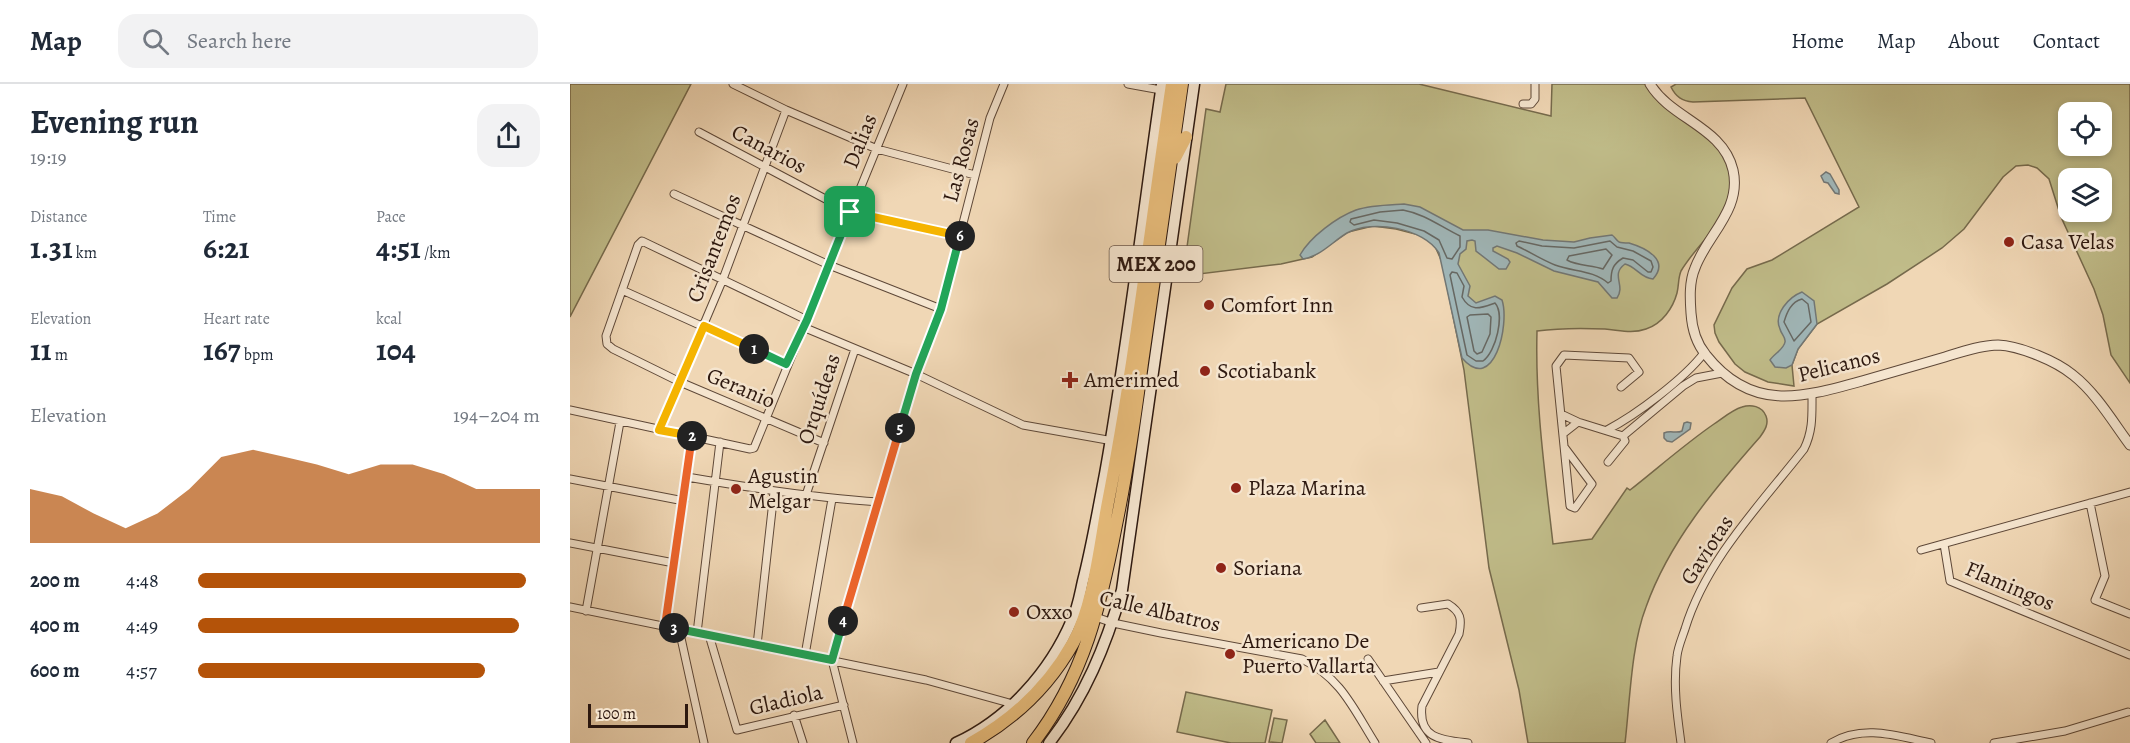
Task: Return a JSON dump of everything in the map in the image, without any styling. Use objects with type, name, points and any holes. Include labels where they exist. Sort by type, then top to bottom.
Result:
[{"type":"highway","name":"MEX 200","points":[[1120,443],[1170,170],[1182,84]]},
{"type":"highway","name":"MEX 200","points":[[971,743],[1041,689],[1074,642],[1086,613],[1105,587],[1120,443],[1165,86]]},
{"type":"highway","points":[[1170,170],[1186,137]]},
{"type":"highway","name":"MEX 200","points":[[1033,743],[1072,680],[1093,630],[1086,613]]},
{"type":"highway","points":[[988,743],[1004,729],[1015,708]]},
{"type":"main road","points":[[1049,743],[1065,723],[1082,695],[1113,623],[1122,590],[1194,84]]},
{"type":"main road","points":[[1086,613],[1086,570],[1120,443]]},
{"type":"main road","points":[[956,743],[1015,708]]},
{"type":"street","points":[[732,84],[876,150],[975,175]]},
{"type":"street","name":"Dalias","points":[[720,442],[750,449],[756,444],[786,364],[830,265],[903,84]]},
{"type":"street","name":"Las Rosas","points":[[832,660],[916,374],[941,309],[990,118],[1004,84]]},
{"type":"street","points":[[1128,84],[1165,86]]},
{"type":"street","points":[[1523,104],[1531,104],[1535,99],[1535,84]]},
{"type":"street","name":"Pelicanos","points":[[1650,84],[1664,100],[1717,141],[1728,155],[1733,171],[1732,201],[1727,214],[1699,258],[1691,286],[1690,304],[1692,326],[1696,338],[1704,353],[1722,374],[1750,390],[1773,395],[1812,395],[1968,351],[2002,345],[2044,358],[2073,375],[2092,395],[2130,445]]},
{"type":"street","name":"Crisantemos","points":[[659,430],[723,279],[786,110]]},
{"type":"street","name":"Canarios","points":[[699,132],[850,212],[960,236]]},
{"type":"street","points":[[674,194],[830,265],[941,309]]},
{"type":"street","points":[[786,364],[622,290],[638,245],[642,241],[647,241],[855,349],[916,374],[1023,425],[1120,443]]},
{"type":"street","name":"Geranio","points":[[622,290],[606,336],[607,344],[613,349],[680,382],[824,442]]},
{"type":"street","name":"Orquídeas","points":[[807,495],[855,349]]},
{"type":"street","points":[[1607,430],[1625,420],[1689,369],[1704,353]]},
{"type":"street","points":[[1565,448],[1592,483],[1575,508],[1570,506],[1556,366],[1559,359],[1564,355],[1629,358],[1639,372],[1621,387]]},
{"type":"street","points":[[1689,369],[1696,378]]},
{"type":"street","points":[[1623,436],[1683,386],[1696,378],[1722,374]]},
{"type":"street","name":"Gaviotas","points":[[1681,743],[1675,699],[1677,654],[1692,606],[1725,550],[1804,449],[1812,426],[1812,395]]},
{"type":"street","points":[[570,410],[720,442],[697,633]]},
{"type":"street","points":[[1561,414],[1578,422],[1623,436]]},
{"type":"street","points":[[1625,420],[1631,429]]},
{"type":"street","points":[[586,611],[620,422]]},
{"type":"street","points":[[1564,433],[1578,422]]},
{"type":"street","points":[[665,626],[692,436]]},
{"type":"street","points":[[1608,462],[1625,441],[1623,436]]},
{"type":"street","points":[[687,477],[774,492],[879,502]]},
{"type":"street","points":[[570,479],[684,501]]},
{"type":"street","points":[[757,645],[774,492]]},
{"type":"street","name":"Flamingos","points":[[2130,492],[1944,544],[1950,581],[2130,655]]},
{"type":"street","points":[[805,655],[832,499]]},
{"type":"street","points":[[2090,503],[2105,576],[2095,600],[2130,614]]},
{"type":"street","points":[[570,543],[674,563]]},
{"type":"street","points":[[1921,550],[1944,544]]},
{"type":"street","points":[[1421,608],[1448,604],[1458,610],[1462,621],[1460,634],[1422,706],[1420,716],[1423,725],[1433,737],[1445,742],[1468,743]]},
{"type":"street","points":[[570,607],[926,680],[1015,708]]},
{"type":"street","name":"Calle Albatros","points":[[1086,613],[1113,623],[1302,659],[1318,667],[1337,683],[1375,743]]},
{"type":"street","points":[[679,629],[704,743]]},
{"type":"street","name":"Gladiola","points":[[709,635],[736,730],[844,705]]},
{"type":"street","points":[[1368,659],[1426,743]]},
{"type":"street","points":[[832,660],[853,743]]},
{"type":"street","points":[[1383,681],[1439,672]]},
{"type":"street","points":[[1994,743],[2065,731],[2129,711]]},
{"type":"street","points":[[794,715],[803,743]]},
{"type":"street","points":[[1415,729],[1423,725]]},
{"type":"street","points":[[1831,743],[1841,737],[1869,732],[1931,743]]},
{"type":"shaded area","points":[[570,84],[691,84],[570,317]]},
{"type":"shaded area","points":[[1226,84],[1419,84],[1551,116],[1552,84],[1649,84],[1692,120],[1720,150],[1729,166],[1733,183],[1731,200],[1715,227],[1681,271],[1675,299],[1670,310],[1662,319],[1652,327],[1636,331],[1580,328],[1537,331],[1539,411],[1553,544],[1592,539],[1627,488],[1630,490],[1731,412],[1752,406],[1762,410],[1767,419],[1766,427],[1760,437],[1710,496],[1680,538],[1656,583],[1637,639],[1625,743],[1528,743],[1519,690],[1489,568],[1464,370],[1442,262],[1434,244],[1423,236],[1373,226],[1348,232],[1312,257],[1281,264],[1183,276],[1206,109],[1220,112]]},
{"type":"shaded area","points":[[1676,84],[2130,84],[2130,383],[2111,355],[2103,315],[2094,289],[2063,222],[2112,222],[2112,168],[2058,168],[2058,208],[2049,179],[2037,168],[2028,165],[2016,166],[2003,177],[1964,229],[1942,248],[1887,284],[1817,324],[1798,349],[1792,365],[1794,386],[1768,382],[1745,372],[1735,364],[1715,333],[1714,325],[1732,288],[1747,269],[1772,260],[1859,207],[1805,98],[1693,102],[1680,98],[1671,87]]},
{"type":"shaded area","points":[[1186,692],[1272,710],[1265,743],[1231,743],[1177,732]]},
{"type":"shaded area","points":[[1274,718],[1287,720],[1282,743],[1269,742]]},
{"type":"shaded area","points":[[1325,720],[1340,743],[1316,743],[1310,734]]},
{"type":"water","points":[[1826,172],[1830,174],[1839,194],[1824,182],[1821,176]]},
{"type":"water","points":[[1404,204],[1420,207],[1463,230],[1488,230],[1543,240],[1574,242],[1612,235],[1619,242],[1636,245],[1654,256],[1659,266],[1658,272],[1653,279],[1625,264],[1618,276],[1619,293],[1617,298],[1612,298],[1598,282],[1554,271],[1497,246],[1493,248],[1493,251],[1510,262],[1506,269],[1499,269],[1476,251],[1475,241],[1467,241],[1466,249],[1460,254],[1458,264],[1470,286],[1468,296],[1476,303],[1495,296],[1502,300],[1504,311],[1504,324],[1497,352],[1491,362],[1483,368],[1473,367],[1462,358],[1439,253],[1422,237],[1397,228],[1370,227],[1347,233],[1321,252],[1309,257],[1303,259],[1300,255],[1317,235],[1349,213],[1368,207]]},
{"type":"water","points":[[1802,292],[1814,301],[1817,324],[1798,349],[1792,365],[1786,368],[1775,367],[1770,360],[1785,342],[1778,323],[1780,312],[1787,302]]},
{"type":"water","points":[[1684,423],[1691,423],[1690,429],[1672,442],[1664,438],[1664,433],[1682,431]]},
{"type":"place","name":"Casa Velas","points":[[2009,242]]},
{"type":"place","name":"Comfort Inn","points":[[1209,305]]},
{"type":"place","name":"Scotiabank","points":[[1205,371]]},
{"type":"place","name":"Amerimed","points":[[1070,380]]},
{"type":"place","name":"Plaza Marina","points":[[1236,488]]},
{"type":"place","name":"Agustin Melgar","points":[[736,489]]},
{"type":"place","name":"Soriana","points":[[1221,568]]},
{"type":"place","name":"Oxxo","points":[[1014,612]]},
{"type":"place","name":"Americano De Puerto Vallarta","points":[[1230,654]]},
{"type":"route","points":[[850,212],[960,236],[941,309],[916,374],[832,660],[665,626],[692,436],[659,430],[704,326],[786,364],[807,320],[850,212]]}]
